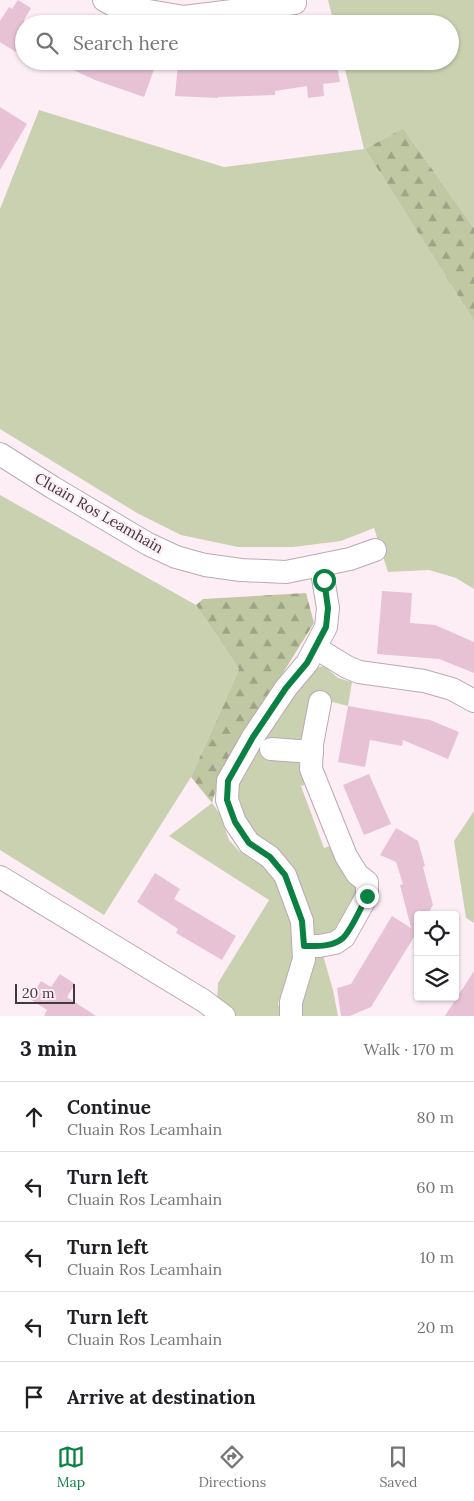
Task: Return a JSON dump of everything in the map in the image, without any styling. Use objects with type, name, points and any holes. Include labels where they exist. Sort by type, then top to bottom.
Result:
[{"type":"street","points":[[104,0],[113,4],[173,15]]},
{"type":"street","points":[[200,15],[295,3]]},
{"type":"street","name":"Cluain Ros Leamhain","points":[[0,454],[141,540],[176,557],[204,565],[241,570],[286,572],[322,566],[375,550]]},
{"type":"street","points":[[291,1016],[291,1002],[304,958],[302,921],[285,875],[270,857],[249,843],[235,822],[227,800],[228,781],[253,737],[286,688],[307,663],[326,627],[328,608],[322,566]]},
{"type":"street","points":[[316,648],[359,672],[424,681],[452,689],[474,701]]},
{"type":"street","points":[[304,946],[335,943],[344,937],[367,896],[367,882],[358,874],[346,856],[311,769],[320,702]]},
{"type":"street","points":[[271,749],[312,752]]},
{"type":"street","points":[[0,877],[204,1001],[224,1016]]},
{"type":"green space","points":[[328,0],[474,0],[474,228],[403,128],[365,149],[474,321],[474,589],[456,578],[429,570],[388,572],[374,528],[341,541],[293,547],[238,547],[181,535],[137,513],[0,429],[0,209],[39,110],[224,167],[364,149],[345,70],[459,70],[459,15],[332,15]]},
{"type":"green space","points":[[403,128],[474,228],[474,321],[365,149]]},
{"type":"green space","points":[[0,495],[196,605],[239,669],[191,777],[104,915],[0,850]]},
{"type":"green space","points":[[306,593],[314,623],[221,772],[212,803],[191,777],[239,669],[196,605],[203,599]]},
{"type":"green space","points":[[324,666],[338,678],[352,682],[348,706],[313,697],[307,732],[302,739],[289,742],[309,783],[301,786],[324,848],[333,845],[359,889],[336,932],[315,935],[236,804],[238,775],[313,668]]},
{"type":"green space","points":[[212,803],[220,814],[229,840],[239,851],[263,864],[271,872],[284,896],[292,930],[293,960],[278,1003],[281,1016],[237,1016],[217,1002],[218,983],[269,900],[169,836]]},
{"type":"green space","points":[[474,811],[474,923],[466,918],[454,841]]},
{"type":"green space","points":[[323,955],[338,1016],[301,1016],[300,995],[312,958]]},
{"type":"building","points":[[18,0],[31,8],[27,15],[15,15],[15,51],[0,42],[0,21],[9,7],[12,9]]},
{"type":"building","points":[[73,70],[154,70],[144,97],[95,80]]},
{"type":"building","points":[[177,70],[338,70],[340,82],[323,84],[324,96],[308,98],[307,86],[275,91],[275,95],[218,98],[175,96]]},
{"type":"building","points":[[0,107],[27,124],[0,170]]},
{"type":"building","points":[[382,591],[412,593],[410,623],[435,625],[474,642],[474,673],[439,659],[377,654]]},
{"type":"building","points":[[348,706],[430,720],[459,732],[448,759],[403,740],[402,746],[370,740],[365,767],[338,762]]},
{"type":"building","points":[[369,774],[391,824],[364,835],[343,785]]},
{"type":"building","points":[[396,828],[418,841],[433,905],[429,911],[414,911],[414,937],[371,1007],[350,1016],[341,1016],[337,988],[351,984],[392,916],[411,928],[400,885],[403,884],[396,862],[380,855]]},
{"type":"building","points":[[155,873],[180,889],[174,899],[236,936],[222,960],[176,933],[178,929],[137,902]]},
{"type":"building","points":[[474,971],[474,1016],[445,1016],[455,1001],[459,1001],[459,994]]},
{"type":"building","points":[[60,974],[75,984],[67,997],[96,1016],[44,1016],[47,1010],[30,999],[41,981],[51,987]]},
{"type":"route","points":[[324,580],[328,608],[326,627],[307,663],[286,688],[253,737],[228,781],[227,800],[235,822],[249,843],[270,857],[285,875],[302,921],[304,946],[335,943],[344,937],[367,896]]}]
